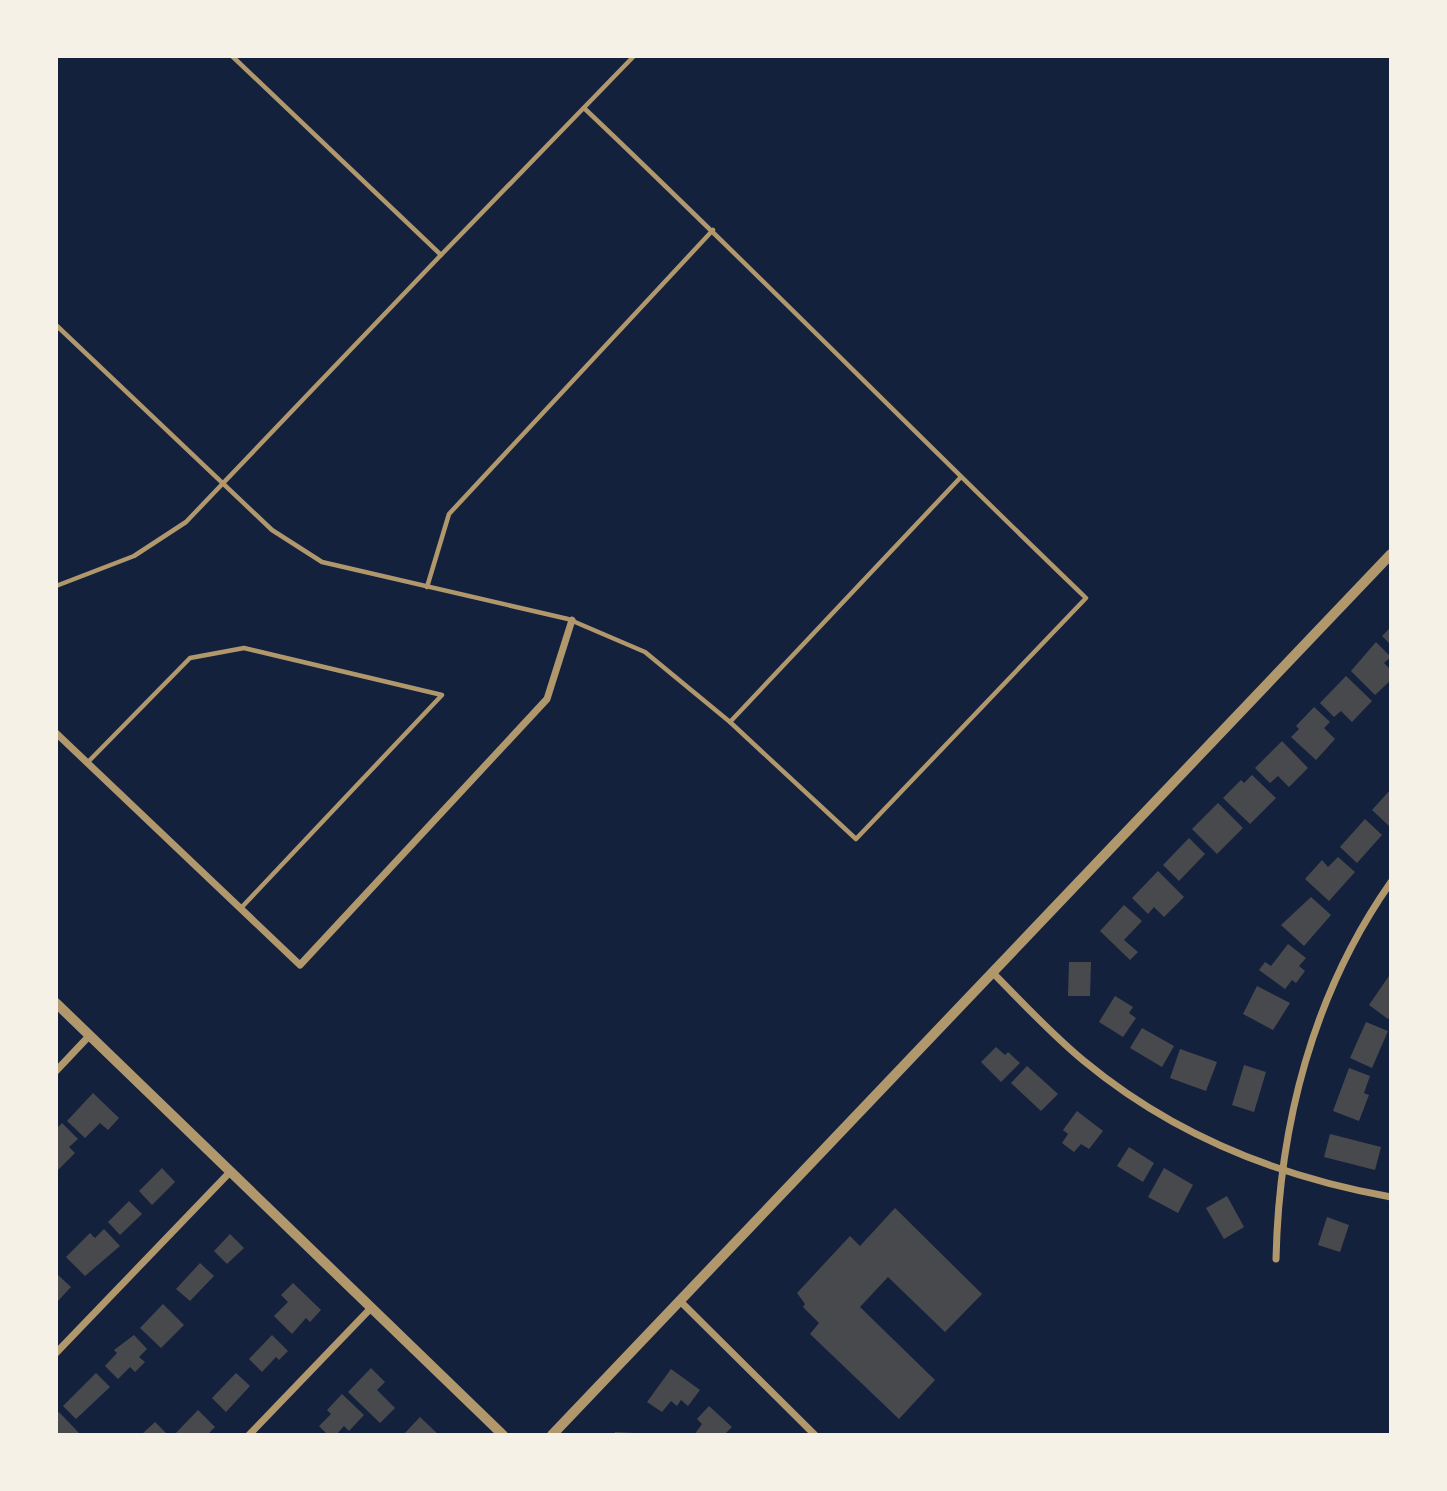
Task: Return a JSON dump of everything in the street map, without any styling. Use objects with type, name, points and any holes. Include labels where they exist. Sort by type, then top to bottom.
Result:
[{"type":"street","points":[[552,1435],[1391,554]]},
{"type":"street","points":[[56,733],[300,965],[547,699],[572,620]]},
{"type":"street","points":[[1276,1259],[1281,1169],[1292,1110],[1310,1042],[1334,983],[1391,883]]},
{"type":"street","points":[[992,972],[1056,1036],[1109,1080],[1212,1143],[1281,1169],[1353,1190],[1391,1197]]},
{"type":"street","points":[[56,1003],[503,1435]]},
{"type":"street","points":[[56,1071],[90,1035]]},
{"type":"street","points":[[56,1353],[230,1172]]},
{"type":"street","points":[[680,1301],[815,1435]]},
{"type":"street","points":[[249,1435],[371,1308]]},
{"type":"lane","points":[[232,56],[441,255]]},
{"type":"lane","points":[[56,586],[134,556],[186,522],[634,56]]},
{"type":"lane","points":[[56,325],[272,530],[322,562],[572,620],[645,652],[730,722],[856,839],[1086,598],[960,478],[713,230],[584,108]]},
{"type":"lane","points":[[427,587],[449,514],[713,230]]},
{"type":"lane","points":[[730,722],[960,478]]},
{"type":"lane","points":[[88,762],[190,658],[244,648],[442,695],[241,908]]},
{"type":"building","points":[[1391,627],[1391,645],[1382,636]]},
{"type":"building","points":[[1376,642],[1391,657],[1384,663],[1391,670],[1391,680],[1375,695],[1351,671]]},
{"type":"building","points":[[1346,676],[1372,701],[1352,722],[1341,711],[1334,717],[1320,703]]},
{"type":"building","points":[[1314,707],[1330,722],[1324,728],[1335,739],[1316,760],[1291,737],[1299,729],[1296,726]]},
{"type":"building","points":[[1282,741],[1308,768],[1289,787],[1278,776],[1270,783],[1255,768]]},
{"type":"building","points":[[1252,775],[1276,798],[1250,824],[1223,798],[1241,780],[1244,783]]},
{"type":"building","points":[[1391,789],[1391,824],[1389,826],[1372,810]]},
{"type":"building","points":[[1218,803],[1243,828],[1217,854],[1192,829]]},
{"type":"building","points":[[1365,819],[1382,835],[1357,863],[1340,847]]},
{"type":"building","points":[[1189,838],[1205,854],[1179,881],[1163,865]]},
{"type":"building","points":[[1338,857],[1355,872],[1329,901],[1305,879],[1322,860],[1328,867]]},
{"type":"building","points":[[1158,871],[1184,897],[1164,917],[1154,907],[1148,914],[1132,898]]},
{"type":"building","points":[[1311,897],[1331,915],[1304,946],[1281,925]]},
{"type":"building","points":[[1124,905],[1142,921],[1124,940],[1138,952],[1130,960],[1100,931]]},
{"type":"building","points":[[1288,944],[1306,958],[1299,966],[1305,971],[1296,983],[1292,980],[1285,989],[1259,970],[1265,962],[1271,966]]},
{"type":"building","points":[[1069,962],[1091,962],[1090,996],[1068,996]]},
{"type":"building","points":[[1391,973],[1391,1015],[1388,1019],[1369,1005]]},
{"type":"building","points":[[1257,986],[1290,1003],[1273,1030],[1243,1014]]},
{"type":"building","points":[[1115,996],[1133,1007],[1129,1013],[1136,1018],[1123,1037],[1099,1022]]},
{"type":"building","points":[[1366,1022],[1388,1031],[1372,1068],[1350,1058]]},
{"type":"building","points":[[1142,1028],[1174,1046],[1162,1067],[1130,1048]]},
{"type":"building","points":[[996,1047],[1005,1055],[1008,1052],[1020,1063],[1001,1082],[981,1062]]},
{"type":"building","points":[[1180,1049],[1217,1062],[1206,1091],[1170,1078]]},
{"type":"building","points":[[1244,1065],[1266,1072],[1254,1112],[1232,1105]]},
{"type":"building","points":[[1027,1066],[1058,1094],[1041,1111],[1011,1083]]},
{"type":"building","points":[[1349,1068],[1370,1076],[1364,1093],[1369,1095],[1359,1121],[1333,1111]]},
{"type":"building","points":[[93,1093],[119,1118],[108,1130],[100,1123],[85,1138],[67,1121]]},
{"type":"building","points":[[1077,1111],[1103,1131],[1089,1149],[1081,1144],[1074,1152],[1062,1143],[1068,1134],[1063,1130]]},
{"type":"building","points":[[62,1123],[78,1139],[69,1147],[75,1153],[56,1172],[56,1129]]},
{"type":"building","points":[[1330,1134],[1381,1147],[1375,1170],[1324,1157]]},
{"type":"building","points":[[1129,1147],[1154,1163],[1143,1182],[1117,1166]]},
{"type":"building","points":[[162,1168],[175,1182],[152,1205],[139,1191]]},
{"type":"building","points":[[1164,1168],[1193,1185],[1178,1213],[1148,1197]]},
{"type":"building","points":[[1227,1196],[1244,1227],[1224,1239],[1206,1208]]},
{"type":"building","points":[[129,1201],[142,1214],[120,1235],[108,1222]]},
{"type":"building","points":[[895,1208],[982,1294],[945,1332],[888,1277],[860,1307],[935,1380],[899,1419],[810,1334],[819,1323],[803,1307],[805,1304],[797,1293],[850,1236],[860,1246]]},
{"type":"building","points":[[1327,1217],[1349,1225],[1340,1252],[1318,1245]]},
{"type":"building","points":[[104,1229],[120,1246],[85,1276],[66,1257],[90,1233],[95,1238]]},
{"type":"building","points":[[230,1234],[244,1248],[227,1264],[214,1251]]},
{"type":"building","points":[[200,1263],[214,1276],[190,1301],[176,1289]]},
{"type":"building","points":[[56,1276],[71,1287],[56,1303]]},
{"type":"building","points":[[293,1283],[321,1310],[310,1322],[306,1318],[292,1334],[274,1316],[288,1302],[281,1295]]},
{"type":"building","points":[[163,1304],[184,1325],[161,1348],[140,1328]]},
{"type":"building","points":[[134,1335],[147,1349],[139,1357],[145,1362],[135,1372],[130,1367],[118,1379],[105,1366],[117,1353],[114,1350]]},
{"type":"building","points":[[272,1335],[288,1351],[279,1360],[276,1357],[262,1372],[249,1359]]},
{"type":"building","points":[[371,1368],[385,1382],[377,1390],[395,1408],[380,1423],[348,1392]]},
{"type":"building","points":[[671,1369],[700,1390],[688,1406],[681,1400],[677,1406],[671,1401],[662,1412],[647,1402]]},
{"type":"building","points":[[96,1373],[110,1387],[76,1419],[63,1406]]},
{"type":"building","points":[[236,1373],[250,1386],[226,1412],[212,1398]]},
{"type":"building","points":[[342,1394],[364,1415],[349,1431],[344,1426],[336,1435],[328,1435],[319,1426],[331,1414],[327,1410]]},
{"type":"building","points":[[709,1406],[732,1427],[724,1435],[694,1435],[702,1424],[697,1419]]},
{"type":"building","points":[[198,1410],[215,1427],[207,1435],[174,1435]]},
{"type":"building","points":[[59,1412],[78,1435],[56,1435],[56,1416]]},
{"type":"building","points":[[420,1417],[439,1435],[403,1435]]},
{"type":"building","points":[[155,1422],[168,1435],[141,1435]]},
{"type":"building","points":[[615,1432],[635,1433],[635,1435],[614,1435]]}]
